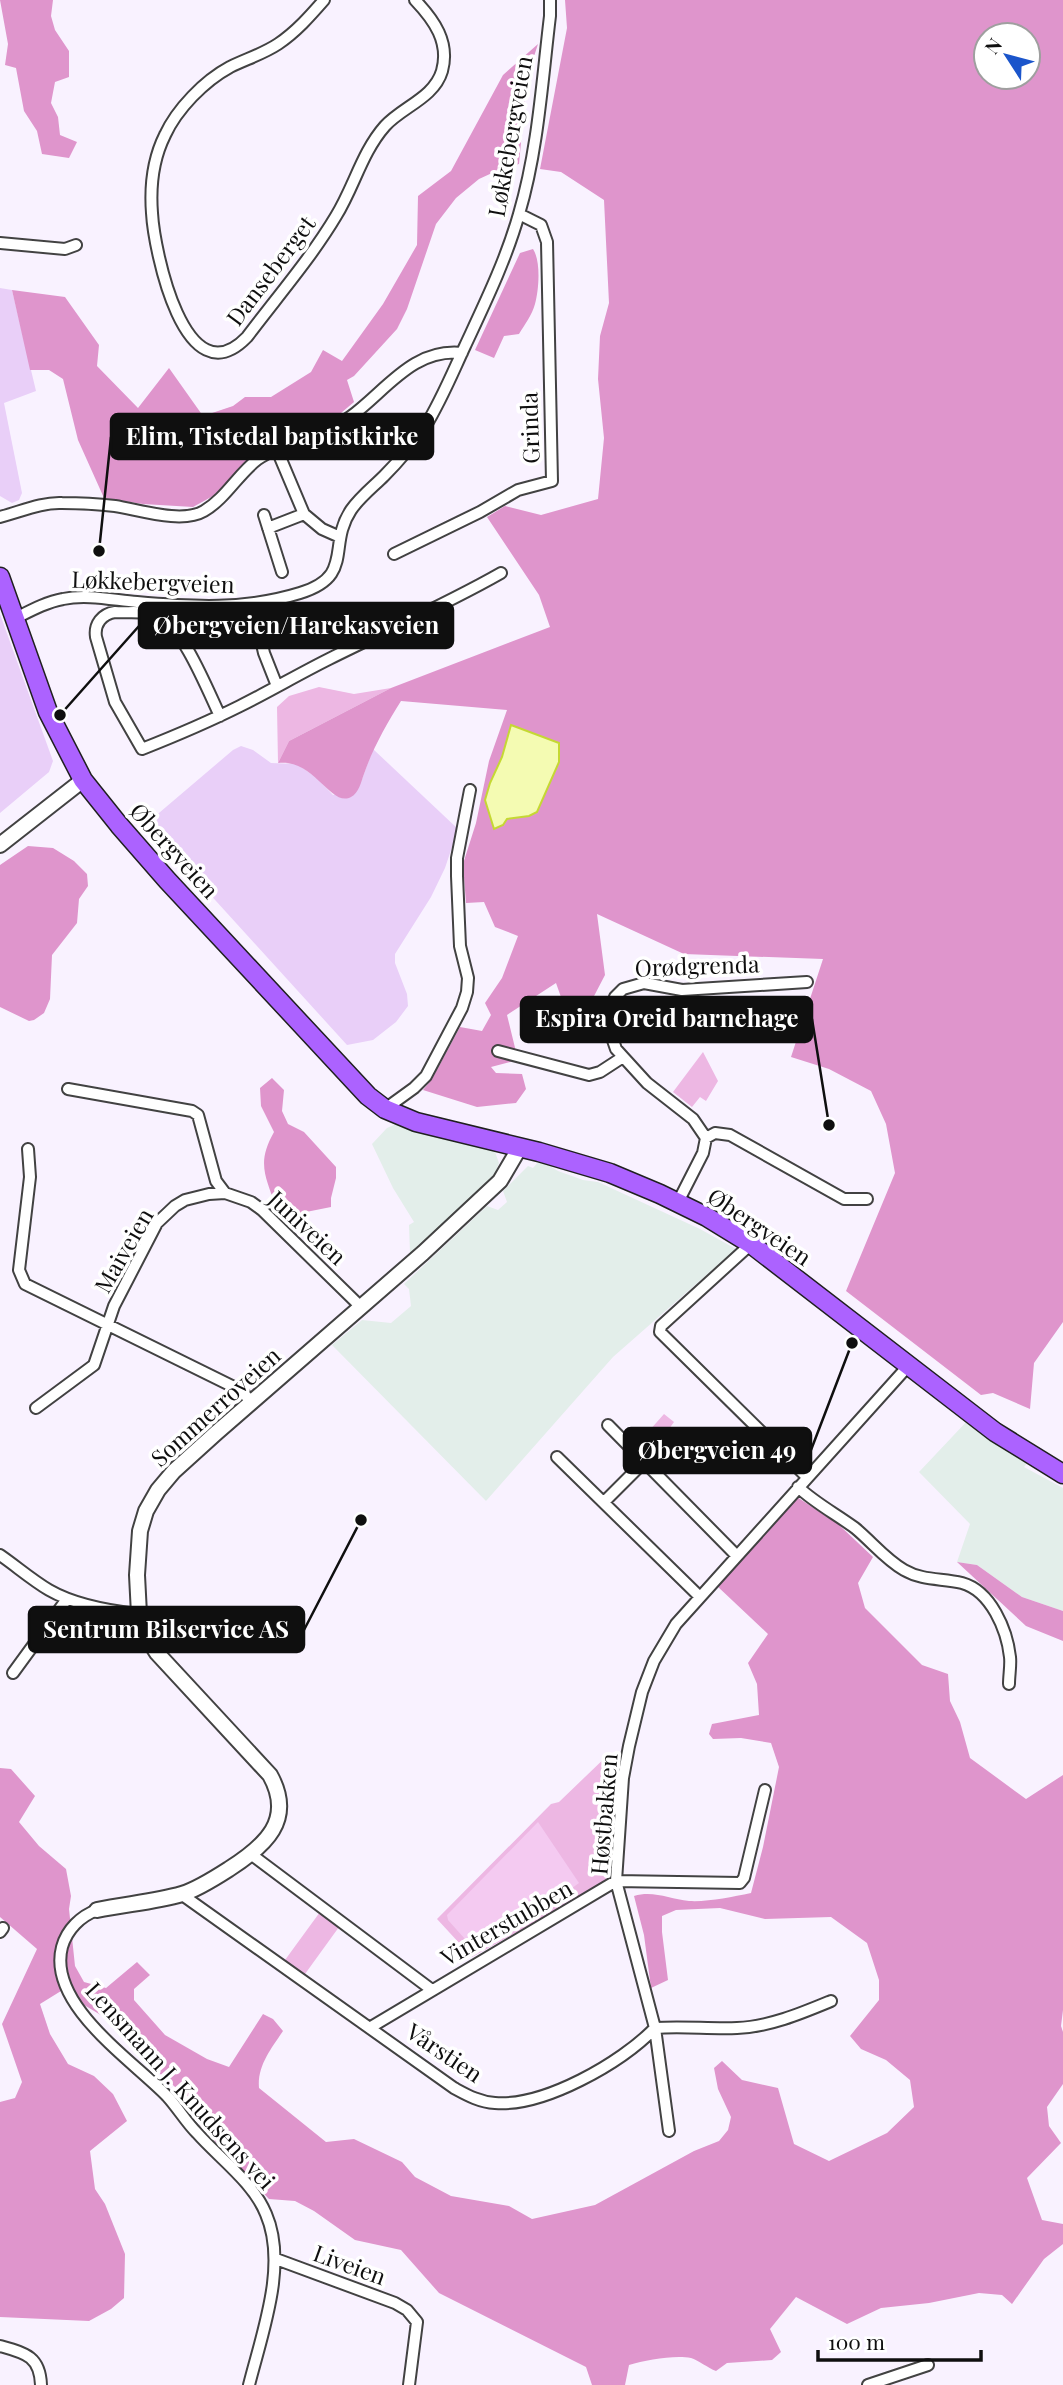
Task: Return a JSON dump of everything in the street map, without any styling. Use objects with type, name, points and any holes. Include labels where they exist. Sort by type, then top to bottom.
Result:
[{"type":"main road","name":"Øbergveien","points":[[0,577],[48,712],[83,780],[167,880],[349,1079],[368,1096],[385,1108],[416,1122],[520,1147],[610,1173],[707,1217],[751,1244],[995,1432],[1063,1474]]},
{"type":"street","name":"Danseberget","points":[[324,0],[300,26],[277,45],[214,78],[180,112],[165,134],[159,149],[151,193],[154,237],[159,260],[175,310],[188,333],[207,349],[227,350],[238,346],[247,337],[331,224],[366,155],[382,130],[401,111],[428,93],[440,78],[444,56],[440,34],[433,20],[415,0]]},
{"type":"street","name":"Løkkebergveien","points":[[14,619],[56,600],[75,597],[209,608],[253,604],[284,598],[321,584],[332,572],[338,562],[340,537],[353,508],[391,468],[423,429],[438,405],[498,275],[519,214],[533,148],[550,0]]},
{"type":"street","name":"Grinda","points":[[394,554],[480,513],[518,489],[552,481],[547,242],[541,225],[519,214]]},
{"type":"street","points":[[0,243],[65,249],[76,245]]},
{"type":"street","points":[[0,517],[60,502],[189,516],[206,510],[257,460],[350,417],[386,383],[413,364],[448,351],[462,353]]},
{"type":"street","points":[[277,450],[304,514],[322,529],[340,537]]},
{"type":"street","points":[[268,528],[304,514]]},
{"type":"street","points":[[264,515],[282,572]]},
{"type":"street","points":[[220,716],[178,635],[161,617],[115,612],[109,613],[98,622],[96,637],[115,702],[142,750],[220,716],[455,600],[501,573]]},
{"type":"street","points":[[253,604],[264,653],[277,686]]},
{"type":"street","points":[[0,845],[83,780]]},
{"type":"street","points":[[385,1108],[426,1076],[462,1008],[467,992],[468,978],[460,946],[457,858],[470,790]]},
{"type":"street","name":"Orødgrenda","points":[[706,1138],[693,1119],[647,1083],[610,1038],[608,1016],[615,997],[633,984],[644,983],[682,990],[807,982]]},
{"type":"street","points":[[498,1051],[589,1074],[600,1072],[623,1057]]},
{"type":"street","points":[[68,1089],[192,1111],[198,1115],[216,1181],[225,1193]]},
{"type":"street","points":[[678,1202],[702,1153],[706,1138],[715,1133],[730,1135],[844,1199],[867,1199]]},
{"type":"street","name":"Sommerroveien","points":[[97,1910],[181,1894],[216,1878],[262,1846],[272,1833],[277,1820],[279,1801],[270,1775],[150,1642],[139,1614],[137,1575],[140,1531],[146,1511],[158,1490],[174,1471],[423,1253],[500,1181],[520,1147]]},
{"type":"street","name":"Maiveien","points":[[28,1149],[30,1177],[19,1263],[20,1278],[25,1284],[240,1390],[252,1402]]},
{"type":"street","name":"Juniveien","points":[[225,1193],[251,1202],[262,1210],[361,1307]]},
{"type":"street","name":"Maiveien","points":[[36,1408],[94,1365],[114,1306],[151,1234],[166,1214],[175,1206],[196,1196],[225,1193]]},
{"type":"street","points":[[751,1244],[661,1326],[660,1332],[807,1477]]},
{"type":"street","name":"Høstbakken","points":[[669,2131],[654,2028],[616,1881],[623,1777],[642,1692],[664,1641],[699,1596],[909,1365]]},
{"type":"street","points":[[608,1425],[736,1555]]},
{"type":"street","points":[[557,1457],[699,1596]]},
{"type":"street","points":[[604,1502],[643,1463]]},
{"type":"street","points":[[798,1487],[858,1531],[902,1569],[923,1578],[964,1584],[989,1602],[1002,1626],[1010,1658],[1009,1684]]},
{"type":"street","points":[[0,1555],[40,1584],[67,1599],[139,1614]]},
{"type":"street","points":[[13,1673],[67,1599]]},
{"type":"street","points":[[616,1881],[740,1883],[744,1878],[765,1790]]},
{"type":"street","points":[[251,1855],[432,1990]]},
{"type":"street","name":"Vinterstubben","points":[[371,2027],[616,1881]]},
{"type":"street","name":"Vårstien","points":[[181,1894],[460,2091],[478,2100],[497,2104],[536,2097],[563,2087],[621,2056],[643,2041],[654,2028]]},
{"type":"street","name":"Lensmann J. Knudsens vei","points":[[97,1910],[78,1922],[64,1940],[60,1965],[66,1989],[78,2011],[169,2098],[198,2135],[261,2202],[271,2227],[276,2259],[271,2293],[249,2385]]},
{"type":"street","points":[[654,2028],[740,2028],[796,2015],[831,2001]]},
{"type":"street","name":"Liveien","points":[[276,2259],[395,2303],[407,2310],[417,2322],[409,2385]]},
{"type":"street","points":[[0,2346],[27,2354],[40,2370],[41,2385]]},
{"type":"street","points":[[868,2385],[928,2365]]},
{"type":"shaded area","points":[[0,0],[53,0],[51,16],[55,30],[69,51],[69,77],[55,82],[51,103],[58,117],[60,135],[77,142],[69,158],[42,154],[37,131],[24,111],[16,68],[5,65],[8,44]]},
{"type":"shaded area","points":[[565,0],[1063,0],[1063,1322],[1034,1363],[1030,1409],[993,1393],[981,1395],[846,1291],[895,1173],[886,1124],[871,1091],[829,1069],[791,1057],[823,959],[684,954],[597,914],[605,975],[581,1021],[567,1014],[556,983],[507,1015],[518,1060],[491,1067],[496,1073],[522,1074],[526,1089],[516,1103],[477,1107],[423,1090],[432,1079],[460,1027],[482,1031],[491,1015],[485,1003],[502,978],[518,936],[495,927],[484,902],[466,903],[463,864],[476,823],[489,761],[507,710],[401,701],[376,746],[358,790],[351,797],[336,796],[302,768],[291,763],[278,763],[289,741],[391,688],[550,627],[539,595],[487,517],[505,506],[541,515],[598,499],[604,438],[598,379],[600,336],[609,303],[604,200],[561,172],[540,169],[567,28]],"holes":[[[511,726],[559,743],[559,762],[537,812],[507,819],[490,783],[502,757]]]},
{"type":"shaded area","points":[[538,44],[527,78],[519,164],[479,179],[456,198],[436,224],[407,309],[397,329],[354,376],[347,380],[354,402],[328,424],[304,433],[291,419],[279,427],[275,444],[253,457],[213,496],[193,507],[104,498],[78,440],[63,379],[49,370],[30,370],[12,290],[65,297],[99,345],[97,366],[138,408],[169,368],[203,416],[233,406],[245,397],[271,397],[311,372],[323,350],[342,361],[383,304],[417,245],[418,196],[451,171],[503,75]]},
{"type":"shaded area","points":[[533,249],[536,254],[538,283],[535,304],[528,319],[519,334],[504,336],[494,358],[475,350],[520,253]]},
{"type":"shaded area","points":[[0,288],[12,290],[36,391],[4,403],[22,493],[19,500],[12,503],[0,496]]},
{"type":"shaded area","points":[[0,614],[53,761],[49,772],[0,813]]},
{"type":"shaded area","points":[[319,687],[354,694],[391,688],[289,741],[278,763],[277,707],[289,696]]},
{"type":"shaded area","points":[[511,725],[559,743],[559,762],[537,812],[507,819],[503,825],[494,829],[485,800]]},
{"type":"shaded area","points":[[241,746],[253,750],[271,763],[297,764],[317,778],[333,795],[361,782],[373,749],[458,829],[445,868],[431,897],[395,954],[395,963],[407,994],[408,1006],[396,1022],[373,1040],[347,1045],[146,824]]},
{"type":"shaded area","points":[[28,846],[53,848],[74,861],[87,874],[88,886],[79,899],[77,923],[52,955],[50,999],[44,1013],[29,1021],[0,1007],[0,865]]},
{"type":"shaded area","points":[[703,1052],[718,1081],[706,1101],[700,1097],[692,1107],[673,1092]]},
{"type":"shaded area","points":[[272,1078],[284,1090],[282,1111],[288,1124],[304,1132],[336,1167],[331,1207],[296,1214],[276,1208],[266,1178],[264,1162],[274,1132],[261,1106],[260,1088]]},
{"type":"shaded area","points":[[396,1124],[491,1149],[499,1163],[494,1176],[479,1193],[412,1255],[409,1225],[414,1222],[393,1188],[372,1144],[387,1128]]},
{"type":"shaded area","points":[[540,1160],[558,1171],[598,1182],[700,1229],[736,1249],[613,1357],[486,1501],[332,1345],[362,1320],[391,1323],[411,1306],[409,1289],[404,1284],[487,1206],[498,1210],[507,1202],[503,1191],[528,1166],[533,1168]]},
{"type":"shaded area","points":[[664,1414],[674,1422],[648,1458],[633,1449]]},
{"type":"shaded area","points":[[969,1419],[1029,1461],[1024,1467],[1063,1488],[1063,1611],[1022,1597],[977,1565],[957,1562],[970,1524],[919,1472]]},
{"type":"shaded area","points":[[797,1497],[838,1524],[873,1557],[858,1583],[865,1608],[922,1665],[948,1674],[950,1701],[960,1722],[970,1758],[1026,1799],[1063,1775],[1063,2084],[1047,2107],[1049,2126],[1061,2143],[1027,2178],[1042,2220],[1063,2224],[1063,2244],[1044,2259],[1012,2304],[1002,2295],[979,2293],[929,2303],[881,2308],[847,2324],[796,2297],[770,2329],[781,2352],[772,2360],[727,2363],[716,2371],[691,2358],[660,2358],[629,2365],[625,2385],[592,2385],[586,2367],[439,2293],[401,2250],[355,2240],[295,2201],[269,2199],[200,2125],[182,2093],[134,2051],[104,2017],[61,1991],[40,2004],[50,2034],[68,2064],[94,2076],[113,2094],[127,2121],[90,2151],[95,2189],[105,2204],[125,2254],[124,2298],[89,2321],[0,2317],[0,2102],[15,2098],[22,2082],[2,2024],[37,1949],[0,1917],[0,1768],[11,1769],[35,1796],[19,1822],[39,1846],[66,1869],[71,1896],[69,1909],[75,1966],[84,1982],[106,1988],[137,1962],[150,1975],[134,1989],[134,2000],[165,2035],[207,2059],[229,2067],[263,2014],[273,2019],[283,2031],[260,2072],[259,2088],[326,2142],[354,2139],[402,2162],[415,2177],[451,2196],[509,2206],[532,2219],[595,2205],[694,2151],[719,2141],[728,2130],[731,2117],[718,2089],[714,2068],[722,2061],[742,2080],[778,2088],[794,2144],[829,2161],[887,2133],[914,2107],[910,2080],[886,2060],[861,2049],[850,2036],[879,2000],[879,1980],[867,1943],[831,1917],[765,1919],[720,1908],[676,1910],[662,1916],[668,1980],[651,1988],[644,1935],[634,1896],[655,1894],[697,1901],[751,1893],[779,1767],[771,1743],[741,1738],[713,1739],[709,1734],[712,1724],[759,1715],[757,1684],[748,1663],[768,1634],[716,1585]]},
{"type":"shaded area","points":[[957,1562],[977,1565],[1022,1597],[1063,1611],[1063,1641],[1026,1626]]},
{"type":"shaded area","points":[[611,1752],[619,1755],[610,1869],[605,1881],[472,1957],[437,1919],[551,1804],[559,1802]]},
{"type":"shaded area","points":[[538,1822],[579,1883],[528,1920],[473,1948],[448,1920],[447,1915]]},
{"type":"shaded area","points":[[320,1912],[339,1927],[305,1974],[285,1960]]},
{"type":"place","name":"Elim, Tistedal baptistkirke","points":[[99,551]]},
{"type":"place","name":"Øbergveien/Harekasveien","points":[[60,715]]},
{"type":"place","name":"Espira Oreid barnehage","points":[[829,1125]]},
{"type":"place","name":"Øbergveien 49","points":[[852,1343]]},
{"type":"place","name":"Sentrum Bilservice AS","points":[[361,1520]]}]
